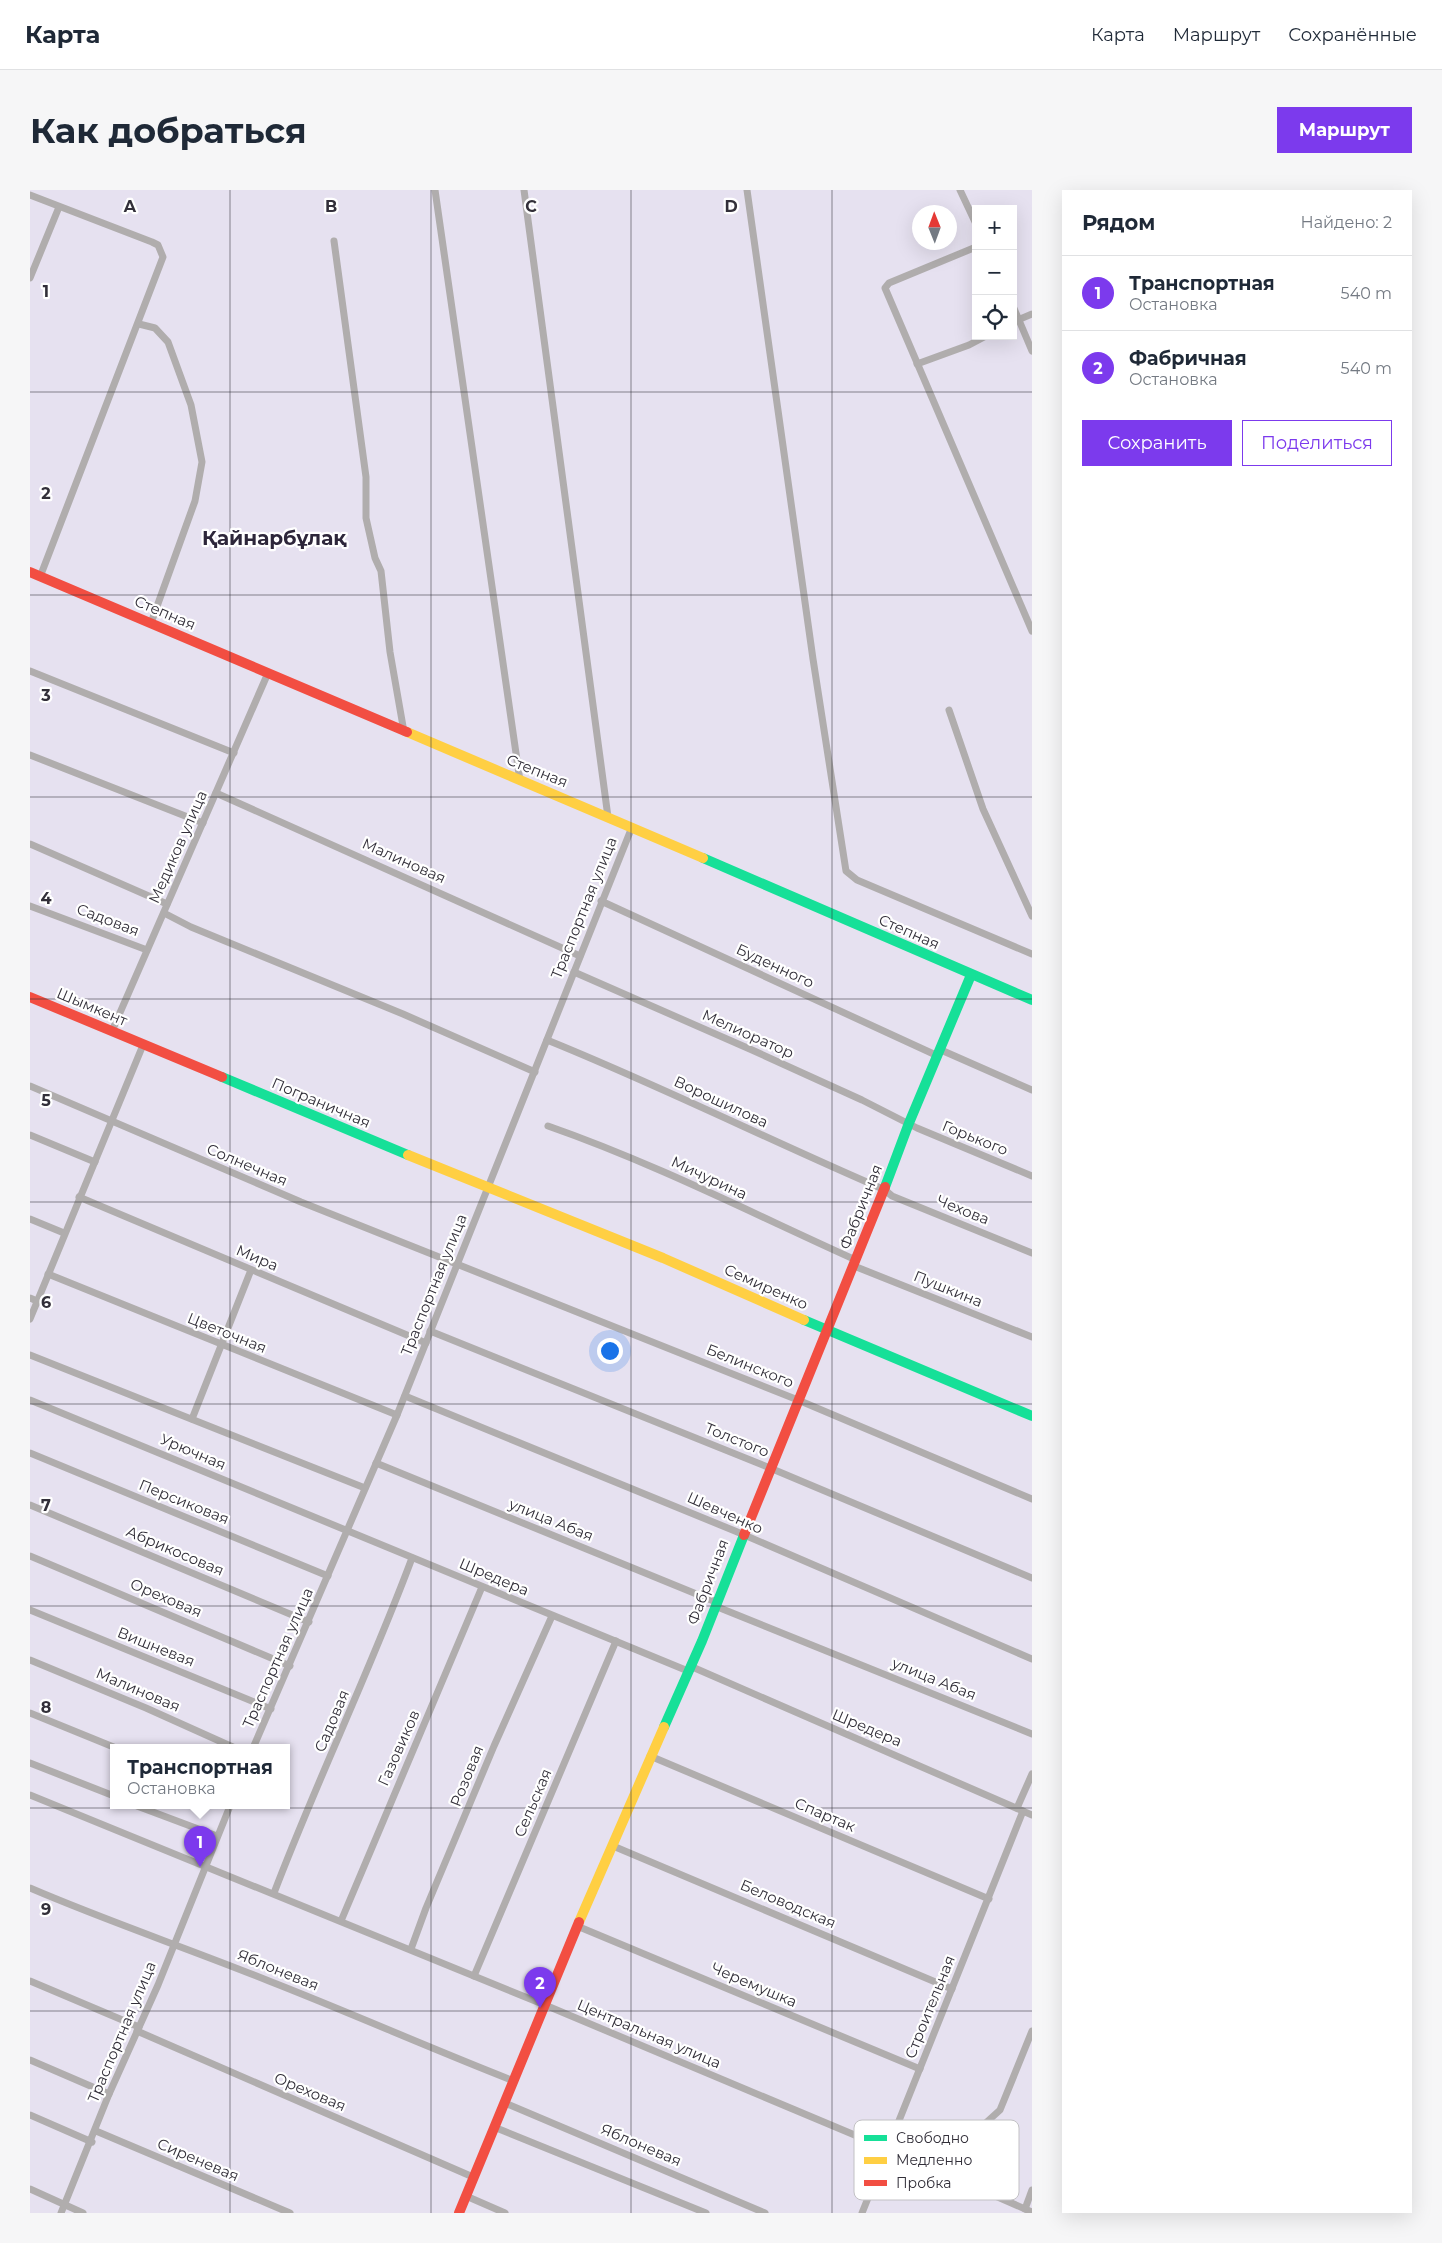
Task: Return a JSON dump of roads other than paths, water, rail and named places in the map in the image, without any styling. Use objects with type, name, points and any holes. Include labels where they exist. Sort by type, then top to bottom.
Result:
[{"type":"street","points":[[435,190],[520,781]]},
{"type":"street","points":[[524,190],[608,817]]},
{"type":"street","points":[[747,190],[813,658],[846,871],[857,880],[1032,954]]},
{"type":"street","points":[[960,190],[972,216]]},
{"type":"street","points":[[30,195],[158,245],[163,259],[40,577]]},
{"type":"street","points":[[30,278],[59,207]]},
{"type":"street","points":[[334,241],[366,477],[366,518],[375,558],[381,571],[390,652],[404,732]]},
{"type":"street","points":[[972,249],[889,283],[885,288],[1032,632]]},
{"type":"street","points":[[1017,321],[1032,314]]},
{"type":"street","points":[[1017,323],[1032,351]]},
{"type":"street","points":[[139,324],[155,328],[168,342],[191,405],[202,462],[195,501],[151,623]]},
{"type":"street","points":[[917,364],[978,340]]},
{"type":"street","name":"Степная","points":[[30,572],[632,827],[1032,1000]]},
{"type":"street","points":[[30,671],[234,753]]},
{"type":"street","name":"Медиков улица","points":[[112,1031],[268,673]]},
{"type":"street","points":[[949,710],[983,809],[1032,916]]},
{"type":"street","points":[[30,755],[203,823]]},
{"type":"street","name":"Малиновая","points":[[216,793],[580,956]]},
{"type":"street","name":"Траспортная улица","points":[[255,1744],[405,1396],[456,1264],[535,1072],[601,901],[632,827]]},
{"type":"street","points":[[30,844],[167,904]]},
{"type":"street","name":"Буденного","points":[[601,901],[940,1053],[1032,1090]]},
{"type":"street","name":"Садовая","points":[[30,906],[148,950]]},
{"type":"street","points":[[164,913],[191,927],[402,1014],[535,1072]]},
{"type":"street","name":"Мелиоратор","points":[[574,972],[699,1026],[910,1123]]},
{"type":"street","name":"Фабричная","points":[[459,2213],[577,1926],[689,1668],[971,975]]},
{"type":"street","name":"Шымкент","points":[[30,997],[143,1045]]},
{"type":"street","name":"Ворошилова","points":[[547,1040],[626,1073],[884,1190]]},
{"type":"street","points":[[30,1319],[34,1300],[48,1274],[143,1045]]},
{"type":"street","name":"Пограничная","points":[[143,1045],[487,1188]]},
{"type":"street","name":"Солнечная","points":[[30,1086],[101,1115],[112,1122],[456,1264]]},
{"type":"street","name":"Горького","points":[[910,1123],[916,1128],[1032,1176]]},
{"type":"street","name":"Мичурина","points":[[548,1126],[648,1164],[855,1263]]},
{"type":"street","points":[[30,1136],[94,1162]]},
{"type":"street","name":"Семиренко","points":[[487,1188],[663,1258],[826,1330],[1032,1416]]},
{"type":"street","name":"Чехова","points":[[884,1190],[892,1196],[1032,1253]]},
{"type":"street","name":"Мира","points":[[79,1198],[426,1343]]},
{"type":"street","points":[[30,1219],[64,1233]]},
{"type":"street","name":"Пушкина","points":[[855,1263],[1032,1337]]},
{"type":"street","name":"Белинского","points":[[456,1264],[798,1400],[1032,1499]]},
{"type":"street","points":[[192,1419],[251,1270]]},
{"type":"street","name":"Цветочная","points":[[48,1274],[221,1346],[397,1415]]},
{"type":"street","name":"Толстого","points":[[430,1331],[770,1468],[1032,1578]]},
{"type":"street","points":[[30,1355],[365,1488]]},
{"type":"street","name":"Шевченко","points":[[405,1396],[742,1535],[1032,1659]]},
{"type":"street","name":"Урючная","points":[[30,1400],[346,1531]]},
{"type":"street","name":"Персиковая","points":[[30,1453],[328,1576]]},
{"type":"street","name":"улица Абая","points":[[376,1463],[1032,1734]]},
{"type":"street","name":"Абрикосовая","points":[[30,1505],[309,1622]]},
{"type":"street","name":"Шредера","points":[[346,1531],[552,1616],[689,1668],[1032,1815]]},
{"type":"street","name":"Ореховая","points":[[30,1556],[290,1666]]},
{"type":"street","name":"Садовая","points":[[274,1893],[369,1667],[412,1558]]},
{"type":"street","name":"Газовиков","points":[[341,1921],[482,1587]]},
{"type":"street","name":"Вишневая","points":[[30,1610],[271,1709]]},
{"type":"street","name":"Розовая","points":[[411,1949],[426,1908],[552,1616]]},
{"type":"street","name":"Сельская","points":[[474,1976],[616,1641]]},
{"type":"street","name":"Малиновая","points":[[30,1660],[146,1708],[226,1744]]},
{"type":"street","points":[[30,1713],[110,1746]]},
{"type":"street","name":"Спартак","points":[[650,1756],[989,1899]]},
{"type":"street","points":[[30,1764],[110,1794]]},
{"type":"street","name":"Строительная","points":[[900,2120],[989,1899],[1032,1774]]},
{"type":"street","name":"Центральная улица","points":[[30,1795],[204,1867],[274,1893],[411,1949],[854,2135]]},
{"type":"street","points":[[145,1809],[217,1836]]},
{"type":"street","name":"Траспортная улица","points":[[61,2213],[229,1809]]},
{"type":"street","name":"Беловодская","points":[[613,1846],[952,1989]]},
{"type":"street","name":"Яблоневая","points":[[30,1888],[101,1918],[340,2008],[514,2081]]},
{"type":"street","name":"Черемушка","points":[[577,1926],[920,2069]]},
{"type":"street","name":"Ореховая","points":[[30,1982],[473,2177]]},
{"type":"street","points":[[989,2120],[1000,2110],[1032,2031]]},
{"type":"street","points":[[30,2060],[109,2094]]},
{"type":"street","name":"Яблоневая","points":[[505,2103],[766,2213]]},
{"type":"street","points":[[30,2115],[92,2142]]},
{"type":"street","points":[[494,2128],[706,2213]]},
{"type":"street","name":"Сиреневая","points":[[96,2132],[290,2213]]},
{"type":"street","points":[[30,2189],[83,2213]]},
{"type":"street","points":[[1028,2211],[1032,2190]]},
{"type":"street","points":[[466,2196],[505,2213]]},
{"type":"street","name":"Строительная","points":[[862,2213],[867,2200]]},
{"type":"street","name":"Центральная улица","points":[[1004,2200],[1028,2211]]},
{"type":"place","name":"Транспортная","points":[[200,1867]]},
{"type":"place","name":"Фабричная","points":[[540,2008]]},
{"type":"district","name":"Қайнарбұлақ","points":[[274,538]]}]
